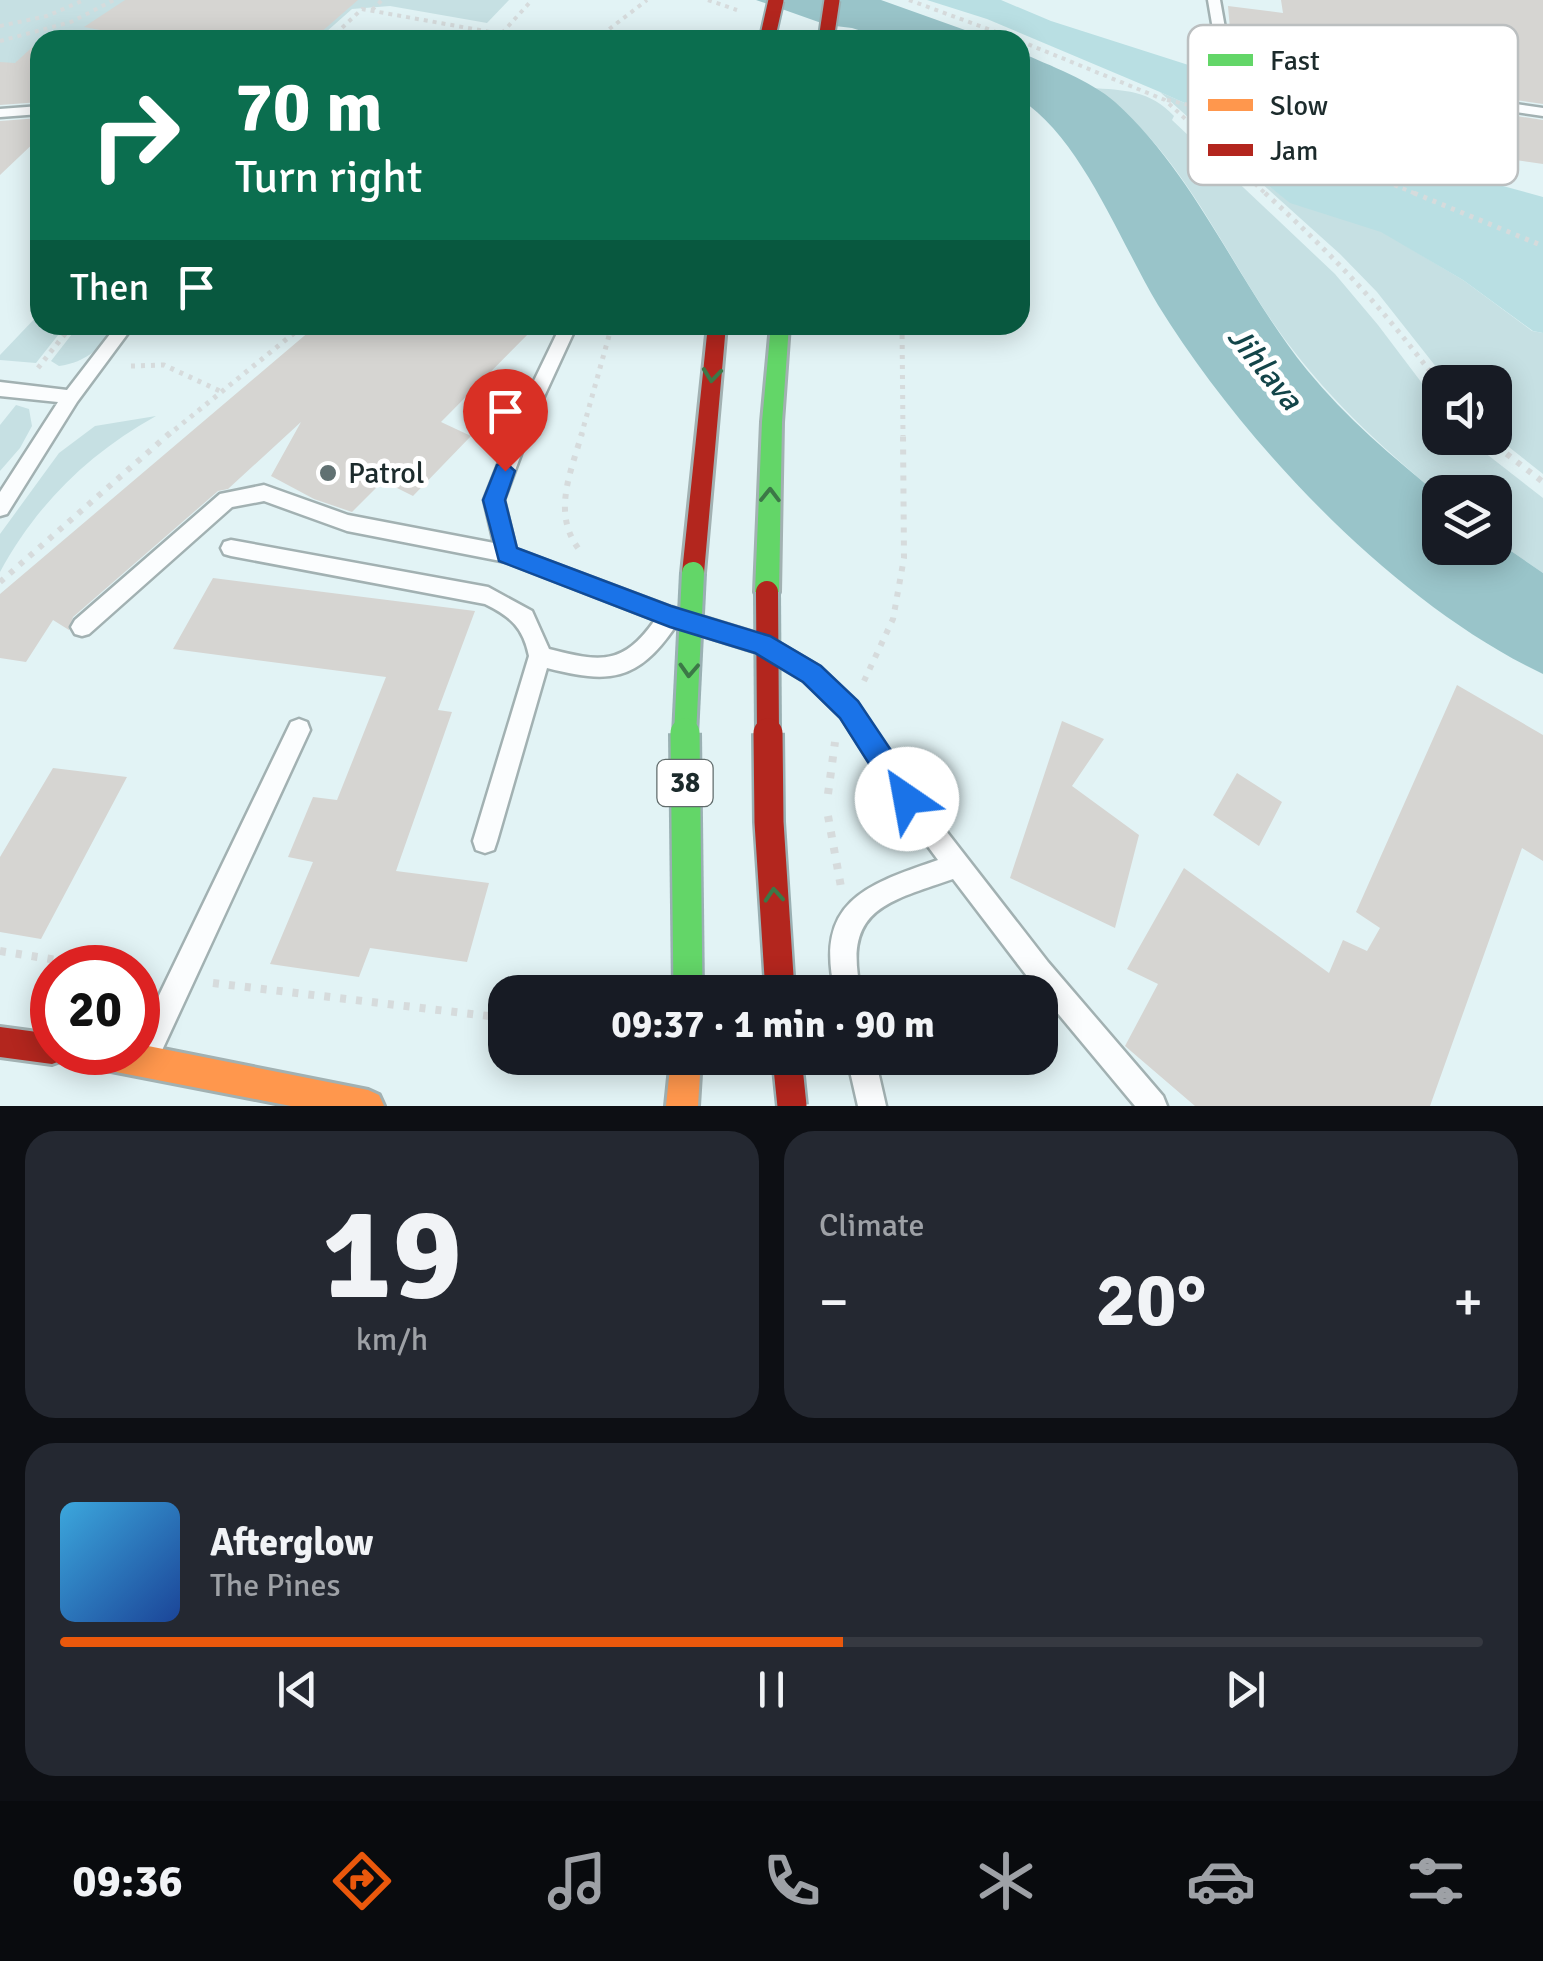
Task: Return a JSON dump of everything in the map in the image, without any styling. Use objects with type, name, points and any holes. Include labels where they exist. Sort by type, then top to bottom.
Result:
[{"type":"main road","points":[[769,30],[776,0]]},
{"type":"main road","points":[[828,30],[832,0]]},
{"type":"main road","name":"38","points":[[688,975],[684,751],[694,573],[716,335]]},
{"type":"main road","points":[[779,335],[772,422],[768,592],[769,822],[779,975]]},
{"type":"main road","points":[[0,1042],[30,1046]]},
{"type":"main road","points":[[160,1063],[368,1106]]},
{"type":"main road","points":[[682,1106],[685,1075]]},
{"type":"main road","points":[[688,1075],[691,1106]]},
{"type":"main road","points":[[789,1075],[792,1106]]},
{"type":"lane","points":[[1214,0],[1216,25]]},
{"type":"lane","points":[[1518,108],[1543,112]]},
{"type":"lane","points":[[0,112],[30,110]]},
{"type":"lane","points":[[0,508],[72,397],[118,335]]},
{"type":"lane","points":[[507,554],[494,500],[526,414],[564,335]]},
{"type":"lane","points":[[0,389],[72,397]]},
{"type":"lane","points":[[82,628],[227,500],[264,493],[347,523],[507,554],[670,616],[761,644],[812,674],[849,710],[907,799],[1040,971],[1152,1106]]},
{"type":"lane","points":[[231,548],[488,596],[519,611],[535,628],[540,656],[484,841]]},
{"type":"lane","points":[[540,656],[598,671],[630,662],[650,649],[670,616]]},
{"type":"lane","points":[[160,1023],[299,730]]},
{"type":"lane","points":[[844,975],[842,965],[850,919],[883,891],[958,864]]},
{"type":"lane","points":[[865,1075],[872,1106]]},
{"type":"path","points":[[0,26],[47,16],[84,0]]},
{"type":"path","points":[[43,30],[71,22],[114,0]]},
{"type":"path","points":[[371,10],[382,0]]},
{"type":"path","points":[[505,30],[532,0]]},
{"type":"path","points":[[608,30],[647,0]]},
{"type":"path","points":[[909,0],[991,30]]},
{"type":"path","points":[[340,30],[362,9],[479,30]]},
{"type":"path","points":[[0,42],[30,34]]},
{"type":"path","points":[[1030,45],[1164,100],[1188,105]]},
{"type":"path","points":[[1164,100],[1188,122]]},
{"type":"path","points":[[1256,185],[1347,269],[1424,365]]},
{"type":"path","points":[[1399,185],[1543,246]]},
{"type":"path","points":[[64,335],[37,369],[164,365],[223,393]]},
{"type":"path","points":[[0,582],[111,481],[292,335]]},
{"type":"path","points":[[580,551],[568,534],[563,503],[609,335]]},
{"type":"path","points":[[850,919],[835,864],[827,807],[831,751],[893,620],[904,558],[902,335]]},
{"type":"path","points":[[1508,455],[1543,482]]},
{"type":"path","points":[[0,951],[30,956]]},
{"type":"path","points":[[180,979],[488,1016]]},
{"type":"shaded area","points":[[0,0],[509,0],[487,23],[390,6],[352,9],[328,30],[30,30],[30,50],[0,79]]},
{"type":"shaded area","points":[[927,0],[1001,0],[1051,21],[1188,65],[1188,104],[1030,37],[1030,30],[1013,30]]},
{"type":"shaded area","points":[[1090,88],[1136,93],[1165,107],[1188,135],[1188,185],[1241,185],[1335,274],[1422,383],[1422,455],[1488,455],[1543,498],[1543,573],[1512,552],[1512,475],[1422,475],[1422,480],[1373,438],[1332,396],[1276,327],[1194,196],[1146,134]]},
{"type":"shaded area","points":[[1160,92],[1188,104],[1188,117]]},
{"type":"shaded area","points":[[1263,185],[1290,202],[1381,231],[1463,280],[1532,331],[1543,333],[1543,474],[1512,449],[1512,365],[1435,365],[1377,292]]},
{"type":"shaded area","points":[[1268,185],[1499,185],[1543,197],[1543,333],[1533,331],[1463,280],[1381,232],[1290,203]]},
{"type":"shaded area","points":[[30,324],[30,335],[58,335],[36,363],[0,360],[0,355]]},
{"type":"shaded area","points":[[71,335],[110,335],[93,353],[78,361],[59,366],[51,361]]},
{"type":"shaded area","points":[[16,405],[29,409],[32,426],[0,471],[0,425]]},
{"type":"shaded area","points":[[156,416],[108,447],[66,483],[30,524],[0,572],[0,534],[59,453],[95,426]]},
{"type":"water","points":[[756,0],[881,0],[965,30],[858,30],[827,25]]},
{"type":"water","name":"Jihlava","points":[[1030,56],[1094,87],[1144,131],[1194,197],[1259,303],[1307,370],[1354,421],[1422,481],[1422,565],[1512,565],[1512,552],[1543,573],[1543,674],[1487,644],[1432,606],[1327,515],[1279,464],[1193,358],[1158,305],[1098,193],[1062,139],[1030,107]]},
{"type":"building","points":[[125,0],[358,0],[324,30],[84,27]]},
{"type":"building","points":[[1281,0],[1543,0],[1543,104],[1518,100],[1518,25],[1230,25],[1228,6],[1283,13]]},
{"type":"building","points":[[30,49],[30,103],[0,105],[0,62],[15,63]]},
{"type":"building","points":[[1518,116],[1543,120],[1543,164],[1518,160]]},
{"type":"building","points":[[30,119],[30,146],[0,175],[0,121]]},
{"type":"building","name":"Patrol","points":[[305,335],[527,335],[441,422],[471,436],[413,496],[383,481],[352,512],[314,499],[271,476],[301,422],[228,489],[218,491],[73,617],[69,630],[53,620],[26,662],[0,658],[0,594]]},
{"type":"building","points":[[213,578],[475,611],[438,710],[452,712],[396,871],[489,883],[467,962],[370,948],[359,977],[270,964],[313,862],[288,857],[313,797],[337,800],[386,677],[173,649]]},
{"type":"building","points":[[1457,685],[1543,735],[1543,861],[1522,848],[1430,1106],[1195,1106],[1125,1046],[1158,984],[1127,969],[1184,868],[1329,973],[1343,940],[1367,951],[1380,928],[1356,912]]},
{"type":"building","points":[[1062,721],[1104,739],[1072,786],[1139,835],[1115,928],[1010,878]]},
{"type":"building","points":[[53,768],[127,777],[41,939],[0,932],[0,857]]},
{"type":"building","points":[[1237,773],[1282,802],[1259,846],[1213,815]]},
{"type":"traffic: fast","points":[[767,592],[772,422],[779,335]]},
{"type":"traffic: fast","points":[[688,975],[684,751],[693,573]]},
{"type":"traffic: slow","points":[[160,1063],[368,1106]]},
{"type":"traffic: slow","points":[[682,1106],[685,1075]]},
{"type":"traffic: jam","points":[[769,30],[776,0]]},
{"type":"traffic: jam","points":[[828,30],[832,0]]},
{"type":"traffic: jam","points":[[693,573],[716,335]]},
{"type":"traffic: jam","points":[[767,592],[769,822],[779,975]]},
{"type":"traffic: jam","points":[[0,1042],[30,1046]]},
{"type":"traffic: jam","points":[[789,1075],[792,1106]]},
{"type":"place","name":"Patrol","points":[[328,473]]},
{"type":"route","points":[[505,471],[494,500],[507,554],[585,586],[761,644],[812,674],[849,710],[907,799]]}]
